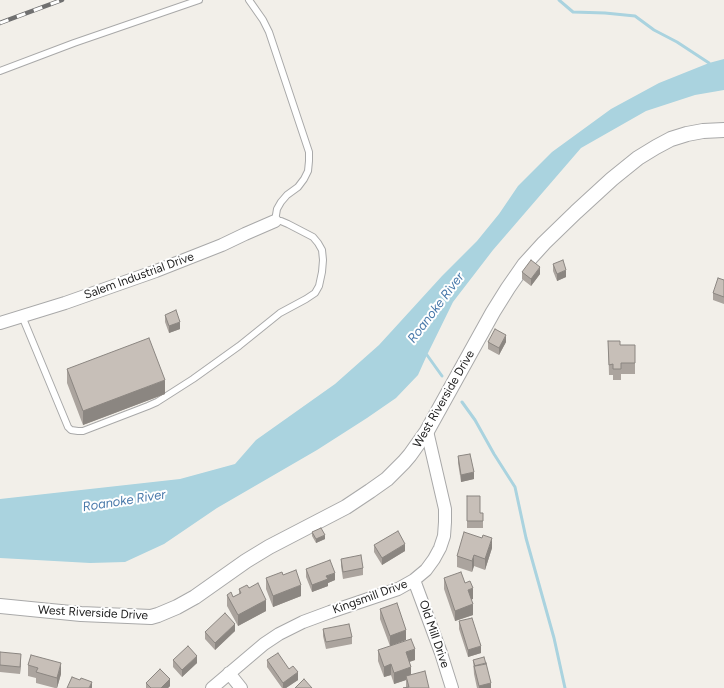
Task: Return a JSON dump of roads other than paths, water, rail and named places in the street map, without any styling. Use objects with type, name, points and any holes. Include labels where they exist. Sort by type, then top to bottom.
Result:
[{"type":"street","name":"West Riverside Drive","points":[[0,606],[81,614],[151,617],[158,615],[195,597],[246,561],[269,547],[346,507],[387,479],[410,455],[427,431],[493,312],[508,288],[524,265],[544,243],[612,179],[638,158],[671,139],[702,131],[724,130]]},
{"type":"street","name":"Salem Industrial Drive","points":[[0,323],[65,303],[156,271],[275,222]]},
{"type":"street","name":"Kingsmill Drive","points":[[212,688],[264,644],[279,634],[303,622],[398,589],[414,580],[426,570],[434,560],[440,548],[444,536],[445,522],[445,509],[427,431]]},
{"type":"street","name":"Old Mill Drive","points":[[414,580],[441,653],[452,688]]},
{"type":"street","points":[[229,673],[241,688]]},
{"type":"lane","points":[[0,71],[74,43],[199,0]]},
{"type":"lane","points":[[22,316],[68,427],[71,430],[83,431],[157,402],[239,346],[280,313],[315,293],[319,286],[322,272],[322,250],[313,237],[288,224],[275,222],[281,202],[286,195],[298,187],[304,179],[308,170],[309,152],[269,32],[263,20],[249,0]]},
{"type":"water","name":"Roanoke River","points":[[724,59],[724,90],[695,95],[646,111],[581,148],[493,250],[453,302],[418,375],[396,398],[367,418],[317,450],[217,508],[164,544],[125,562],[90,563],[0,558],[0,499],[180,479],[235,464],[256,440],[335,384],[379,345],[442,276],[477,241],[499,214],[518,186],[552,152],[611,109],[659,83],[709,63]]},
{"type":"waterway","points":[[559,0],[573,12],[635,16],[654,30],[677,42],[709,63],[709,66]]},
{"type":"waterway","points":[[424,354],[427,355],[442,376]]},
{"type":"waterway","points":[[462,402],[475,420],[515,487],[526,538],[554,638],[565,688]]},
{"type":"railway","points":[[0,23],[62,0]]}]
